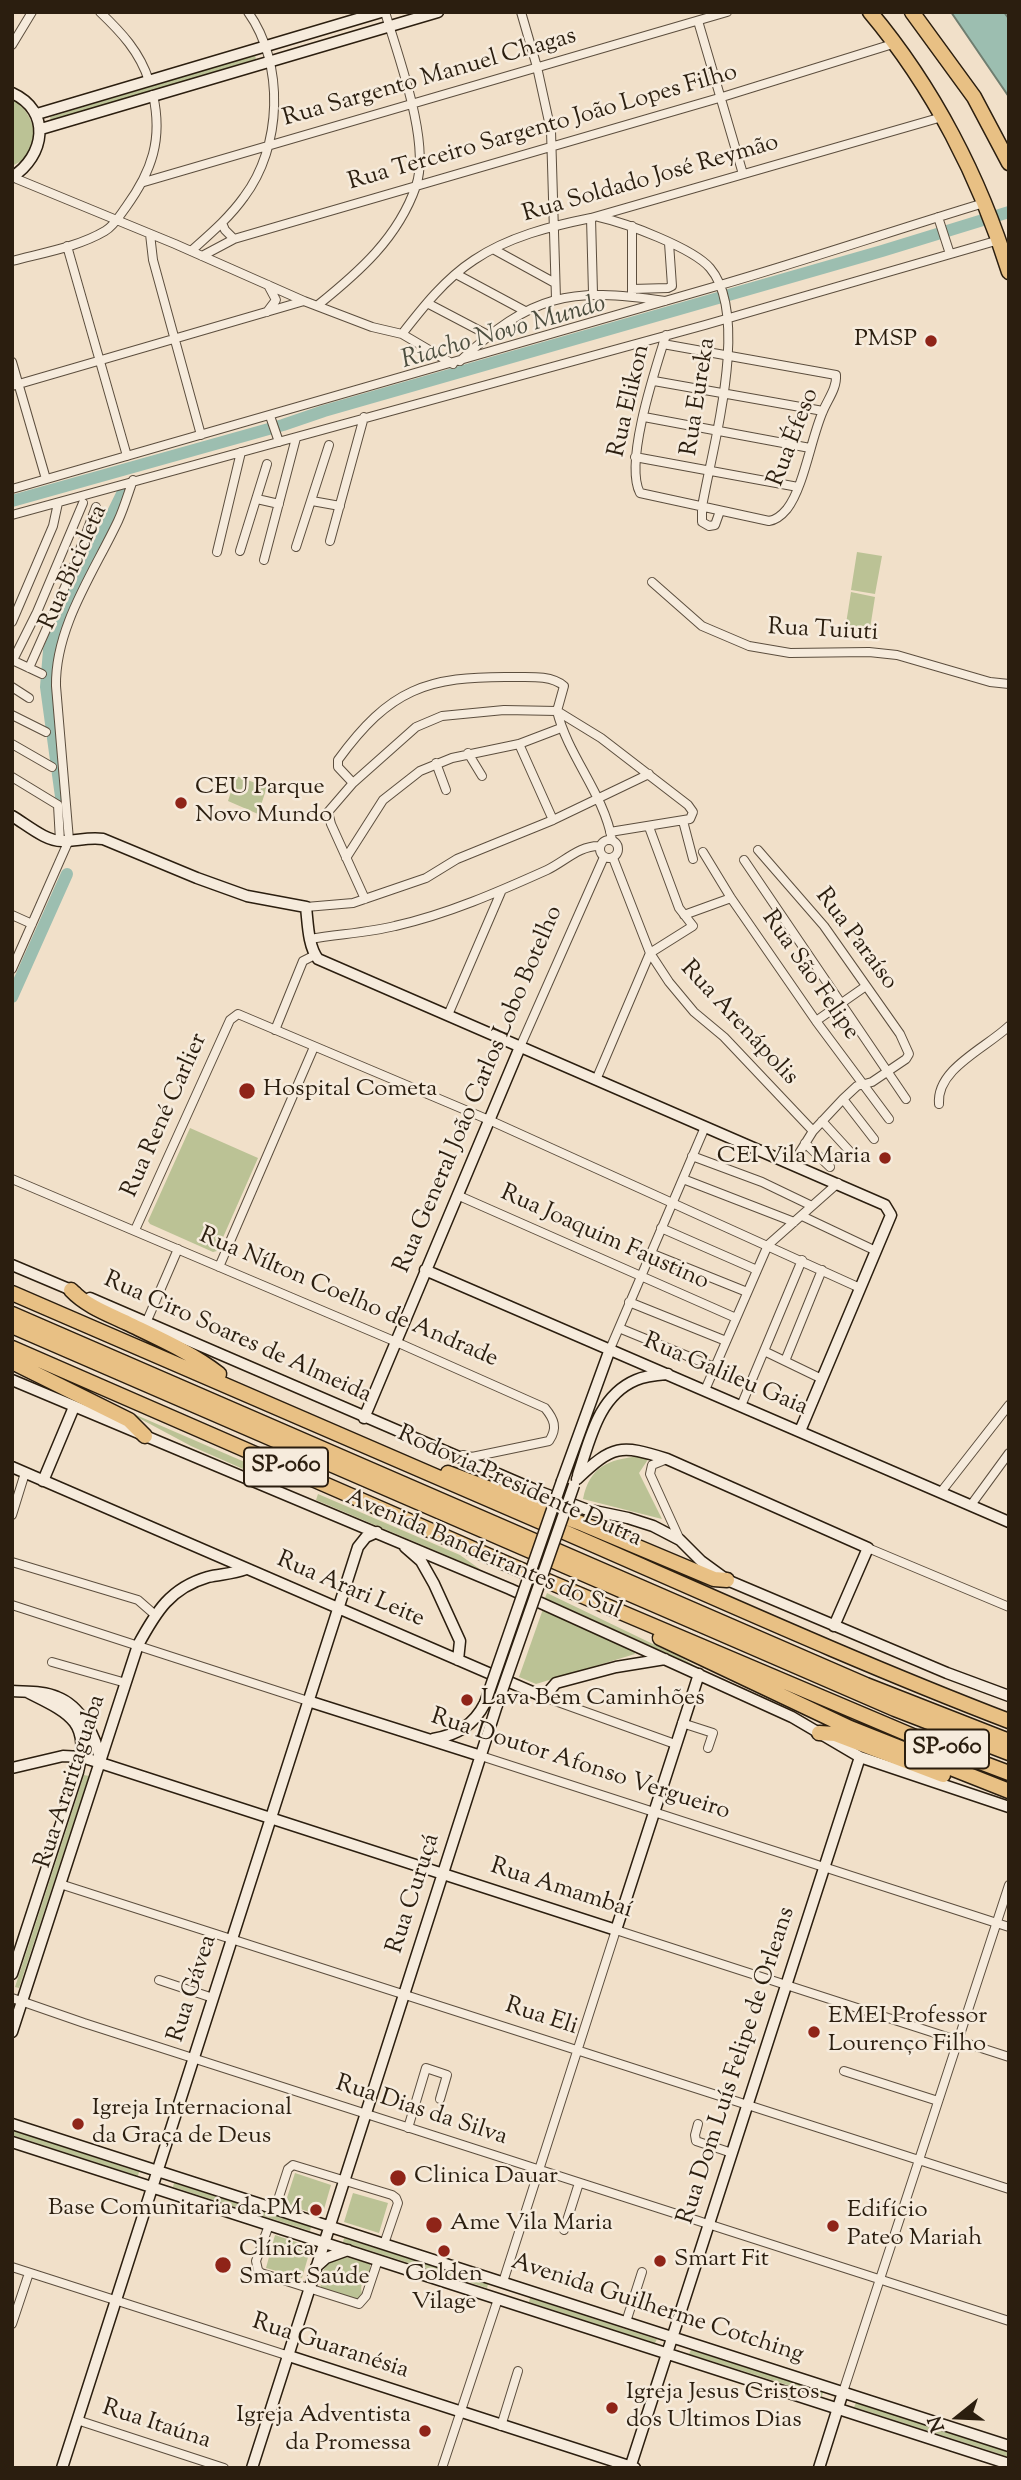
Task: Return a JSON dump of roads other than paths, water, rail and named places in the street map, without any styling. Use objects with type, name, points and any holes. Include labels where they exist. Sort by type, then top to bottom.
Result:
[{"type":"highway","points":[[870,12],[896,43],[942,117],[986,206],[1009,272]]},
{"type":"highway","points":[[912,12],[974,97],[1009,163]]},
{"type":"highway","points":[[71,1290],[81,1301],[207,1365],[237,1388]]},
{"type":"highway","name":"Rodovia Presidente Dutra","points":[[12,1293],[237,1388],[856,1661],[1009,1721]]},
{"type":"highway","name":"Rodovia Presidente Dutra","points":[[12,1314],[866,1685],[1008,1750]]},
{"type":"highway","name":"Rodovia Presidente Dutra","points":[[12,1326],[884,1705],[1008,1750]]},
{"type":"highway","name":"SP-060","points":[[12,1348],[559,1586],[928,1742],[1009,1773]]},
{"type":"highway","points":[[12,1362],[129,1420],[145,1436]]},
{"type":"highway","points":[[411,1466],[456,1475],[714,1579],[727,1580]]},
{"type":"highway","points":[[559,1586],[569,1595],[850,1728],[1009,1791]]},
{"type":"highway","points":[[819,1733],[835,1734],[1009,1798]]},
{"type":"main road","points":[[37,114],[383,12]]},
{"type":"main road","points":[[41,129],[438,12]]},
{"type":"main road","points":[[12,93],[37,114],[41,129],[35,150],[25,165],[12,177]]},
{"type":"main road","points":[[12,816],[49,838],[65,841],[87,837],[103,839],[247,896],[306,907],[310,939],[314,956],[318,959],[885,1205],[891,1215],[800,1431]]},
{"type":"main road","name":"Rua General João Carlos Lobo Botelho","points":[[364,1418],[394,1341],[520,1047]]},
{"type":"main road","name":"Rua Ciro Soares de Almeida","points":[[12,1265],[456,1457],[574,1504],[600,1513],[640,1521],[680,1540],[701,1561],[727,1580],[947,1673],[1009,1696]]},
{"type":"main road","name":"Rua Galileu Gaia","points":[[425,1270],[1009,1522]]},
{"type":"main road","points":[[429,1740],[449,1736],[471,1724],[485,1703],[610,1349]]},
{"type":"main road","name":"Rua Curuçá","points":[[252,2468],[286,2355],[497,1705],[598,1418],[614,1394],[640,1379],[668,1374]]},
{"type":"main road","name":"Avenida Bandeirantes do Sul","points":[[12,1380],[510,1589],[792,1717],[860,1757],[1009,1807]]},
{"type":"main road","points":[[43,1481],[74,1407]]},
{"type":"main road","points":[[575,1482],[596,1461],[621,1449],[636,1450],[667,1460],[868,1548],[834,1626]]},
{"type":"main road","name":"Rua Arari Leite","points":[[12,1467],[544,1697]]},
{"type":"main road","name":"Rua Gávea","points":[[62,2468],[358,1547],[366,1537],[377,1532]]},
{"type":"main road","points":[[398,1541],[421,1561],[435,1584],[460,1641],[458,1660]]},
{"type":"main road","name":"Rua Araritaguaba","points":[[211,1576],[224,1559]]},
{"type":"main road","name":"Rua Araritaguaba","points":[[12,2032],[17,1999],[61,1884],[138,1645],[154,1614],[178,1591],[211,1576],[233,1574],[246,1569]]},
{"type":"main road","points":[[544,1697],[556,1683],[616,1667],[665,1660]]},
{"type":"main road","points":[[615,1930],[699,1674]]},
{"type":"main road","points":[[12,1691],[57,1697],[75,1709],[91,1731],[100,1763]]},
{"type":"main road","points":[[12,1768],[59,1758],[80,1763],[82,1736],[72,1720],[64,1711],[27,1692]]},
{"type":"main road","name":"Rua Doutor Afonso Vergueiro","points":[[308,1701],[481,1756]]},
{"type":"main road","name":"Rua Dom Luís Felipe de Orleans","points":[[632,2467],[860,1757]]},
{"type":"main road","name":"Rua Araritaguaba","points":[[12,1974],[80,1763]]},
{"type":"main road","name":"Rua Amambaí","points":[[80,1763],[100,1763],[615,1930]]},
{"type":"main road","name":"Avenida Guilherme Cotching","points":[[12,2124],[1009,2446]]},
{"type":"main road","name":"Avenida Guilherme Cotching","points":[[12,2142],[1009,2463]]},
{"type":"main road","points":[[314,2269],[326,2258],[348,2250]]},
{"type":"main road","name":"Rua Guaranésia","points":[[286,2355],[632,2467]]},
{"type":"main road","points":[[819,2468],[843,2392]]},
{"type":"street","points":[[12,45],[32,12]]},
{"type":"street","points":[[100,12],[120,31],[138,56],[149,81]]},
{"type":"street","points":[[191,251],[222,223],[245,196],[258,174],[268,147],[273,123],[274,91],[264,46],[248,12]]},
{"type":"street","points":[[317,305],[349,280],[385,243],[397,227],[417,185],[419,146],[412,103],[383,12]]},
{"type":"street","points":[[521,12],[550,120],[556,299]]},
{"type":"street","name":"Rua Sargento Manuel Chagas","points":[[144,182],[727,12]]},
{"type":"street","points":[[698,21],[743,174]]},
{"type":"street","name":"Rua Terceiro Sargento João Lopes Filho","points":[[202,256],[234,239],[719,98],[896,43]]},
{"type":"street","points":[[12,261],[67,246],[105,231],[116,220],[144,182],[153,152],[157,129],[153,95]]},
{"type":"street","name":"Rua Soldado José Reymão","points":[[402,334],[427,303],[456,274],[493,249],[552,226],[594,217],[942,117]]},
{"type":"street","points":[[25,165],[32,184]]},
{"type":"street","points":[[12,177],[304,301],[372,327],[402,334],[456,363]]},
{"type":"street","points":[[12,489],[270,418],[384,381],[456,363],[668,301],[720,289],[938,217],[986,206]]},
{"type":"street","points":[[593,293],[594,217],[632,226],[705,263],[715,275],[720,289]]},
{"type":"street","points":[[938,217],[950,254]]},
{"type":"street","points":[[222,223],[234,239]]},
{"type":"street","points":[[632,226],[632,293]]},
{"type":"street","points":[[150,234],[153,261],[201,435]]},
{"type":"street","points":[[12,515],[278,439],[296,438],[365,417],[664,340],[729,317],[950,254],[997,234]]},
{"type":"street","points":[[456,363],[488,335],[525,311],[556,299],[593,293],[632,293],[672,286],[669,243]]},
{"type":"street","points":[[67,246],[127,456]]},
{"type":"street","points":[[493,249],[555,283]]},
{"type":"street","points":[[456,274],[525,311]]},
{"type":"street","points":[[267,312],[276,300],[268,284]]},
{"type":"street","name":"Rua Eureka","points":[[702,511],[729,355],[729,317],[720,289]]},
{"type":"street","points":[[632,293],[668,301]]},
{"type":"street","points":[[15,385],[304,301]]},
{"type":"street","points":[[427,303],[488,335]]},
{"type":"street","points":[[664,340],[729,355]]},
{"type":"street","name":"Rua Elikon","points":[[664,340],[635,457],[635,481],[641,495],[702,511]]},
{"type":"street","name":"Rua Éfeso","points":[[702,511],[720,511],[774,520],[787,509],[822,411],[836,384],[834,374],[729,355]]},
{"type":"street","points":[[12,362],[15,385],[46,479]]},
{"type":"street","points":[[654,381],[822,411]]},
{"type":"street","points":[[330,541],[365,417]]},
{"type":"street","points":[[644,417],[810,448]]},
{"type":"street","points":[[270,418],[278,439]]},
{"type":"street","points":[[264,560],[296,438]]},
{"type":"street","points":[[296,547],[329,445]]},
{"type":"street","points":[[217,552],[240,452]]},
{"type":"street","points":[[635,457],[797,487]]},
{"type":"street","points":[[240,551],[267,464]]},
{"type":"street","name":"Rua Bicicleta","points":[[65,841],[56,668],[71,617],[119,518],[133,480]]},
{"type":"street","points":[[257,499],[279,504]]},
{"type":"street","points":[[312,501],[340,506]]},
{"type":"street","points":[[12,622],[53,526],[58,503]]},
{"type":"street","points":[[42,674],[13,660],[37,612],[83,503]]},
{"type":"street","points":[[29,668],[72,571],[96,507]]},
{"type":"street","points":[[702,511],[703,523],[711,526],[717,524],[720,511]]},
{"type":"street","name":"Rua Tuiuti","points":[[652,582],[702,626],[749,646],[790,653],[869,652],[897,655],[990,682],[1009,684]]},
{"type":"street","points":[[353,783],[338,766],[338,760],[384,706],[430,684],[473,678],[538,678],[560,682],[565,686],[557,711],[561,728],[597,800],[611,836],[619,848],[617,854],[608,858],[600,852],[600,846],[611,836],[687,820],[693,815],[692,808],[649,774],[601,738],[557,711],[477,712],[442,716],[408,732],[330,808],[328,814],[365,900]]},
{"type":"street","points":[[12,687],[29,698]]},
{"type":"street","points":[[12,715],[47,732]]},
{"type":"street","points":[[346,858],[388,794],[436,763],[468,753],[519,744],[561,728]]},
{"type":"street","points":[[12,744],[52,768]]},
{"type":"street","points":[[519,744],[553,820]]},
{"type":"street","points":[[468,753],[482,776]]},
{"type":"street","points":[[436,763],[446,790]]},
{"type":"street","points":[[306,907],[365,900],[426,878],[461,858],[553,820],[649,774]]},
{"type":"street","points":[[12,777],[58,806],[65,841],[12,969]]},
{"type":"street","points":[[687,820],[693,859]]},
{"type":"street","points":[[596,1080],[650,953],[693,926],[679,908],[649,827]]},
{"type":"street","points":[[310,939],[414,922],[501,892],[554,867],[575,853],[600,846]]},
{"type":"street","name":"Rua Paraíso","points":[[758,850],[824,926],[900,1034],[908,1053],[906,1059],[887,1070]]},
{"type":"street","name":"Rua São Felipe","points":[[703,852],[731,898],[816,1021],[889,1119]]},
{"type":"street","name":"Rua Arenápolis","points":[[608,858],[650,953],[669,982],[694,1012],[724,1037],[813,1131]]},
{"type":"street","name":"Rua General João Carlos Lobo Botelho","points":[[520,1047],[608,858]]},
{"type":"street","points":[[744,860],[906,1099]]},
{"type":"street","points":[[448,1015],[501,892]]},
{"type":"street","points":[[684,915],[731,898]]},
{"type":"street","points":[[12,915],[32,923]]},
{"type":"street","points":[[314,956],[303,961],[275,1030],[489,1120],[860,1289]]},
{"type":"street","points":[[816,1021],[866,986]]},
{"type":"street","name":"Rua René Carlier","points":[[135,1230],[231,1017],[238,1014],[275,1030]]},
{"type":"street","points":[[939,1104],[938,1094],[942,1082],[953,1070],[1008,1028]]},
{"type":"street","points":[[219,1267],[314,1047]]},
{"type":"street","points":[[793,1163],[813,1131],[843,1099],[857,1086],[887,1070]]},
{"type":"street","points":[[843,1099],[874,1139]]},
{"type":"street","points":[[822,1121],[854,1156]]},
{"type":"street","points":[[610,1349],[705,1127]]},
{"type":"street","points":[[806,1143],[830,1167]]},
{"type":"street","points":[[692,1156],[762,1182],[812,1206]]},
{"type":"street","name":"Rua Nílton Coelho de Andrade","points":[[12,1179],[394,1341],[545,1408],[553,1419],[554,1430],[549,1441],[472,1457],[463,1454],[456,1457]]},
{"type":"street","points":[[682,1179],[794,1222]]},
{"type":"street","points":[[705,1390],[768,1245],[838,1183]]},
{"type":"street","name":"Rua Joaquim Faustino","points":[[457,1195],[736,1318]]},
{"type":"street","points":[[802,1216],[876,1251]]},
{"type":"street","points":[[661,1228],[757,1270]]},
{"type":"street","points":[[146,1323],[178,1249]]},
{"type":"street","points":[[650,1253],[747,1292]]},
{"type":"street","points":[[741,1406],[802,1261]]},
{"type":"street","points":[[785,1361],[821,1270]]},
{"type":"street","points":[[629,1302],[726,1341]]},
{"type":"street","points":[[619,1328],[714,1367]]},
{"type":"street","points":[[764,1352],[822,1378]]},
{"type":"street","points":[[941,1492],[1009,1405]]},
{"type":"street","points":[[971,1505],[1009,1453]]},
{"type":"street","points":[[667,1460],[653,1465],[650,1474],[680,1540]]},
{"type":"street","points":[[12,1515],[25,1473]]},
{"type":"street","points":[[868,1548],[1009,1607]]},
{"type":"street","points":[[12,1562],[138,1600],[154,1614]]},
{"type":"street","name":"Rua Doutor Afonso Vergueiro","points":[[12,1605],[308,1701]]},
{"type":"street","points":[[51,1662],[126,1684]]},
{"type":"street","name":"Rua Arari Leite","points":[[544,1697],[675,1744]]},
{"type":"street","points":[[682,1724],[713,1733],[708,1748]]},
{"type":"street","name":"Rua Doutor Afonso Vergueiro","points":[[481,1756],[1009,1927]]},
{"type":"street","name":"Rua Eli","points":[[61,1884],[1009,2189]]},
{"type":"street","points":[[843,2392],[1009,1885]]},
{"type":"street","points":[[503,2282],[615,1930]]},
{"type":"street","name":"Rua Amambaí","points":[[615,1930],[1009,2057]]},
{"type":"street","points":[[159,1980],[213,1998]]},
{"type":"street","name":"Rua Dias da Silva","points":[[17,1999],[193,2059],[1009,2321]]},
{"type":"street","points":[[408,2127],[426,2068],[447,2075],[440,2099]]},
{"type":"street","points":[[844,2071],[938,2101]]},
{"type":"street","points":[[698,2124],[696,2141],[732,2153]]},
{"type":"street","points":[[275,2209],[291,2165],[343,2180],[396,2198],[397,2206],[384,2244]]},
{"type":"street","points":[[564,2230],[579,2183]]},
{"type":"street","points":[[269,2225],[256,2261],[258,2270],[356,2304],[362,2303],[366,2296],[379,2260]]},
{"type":"street","name":"Rua Guaranésia","points":[[12,2267],[286,2355]]},
{"type":"street","points":[[626,2322],[642,2272]]},
{"type":"street","points":[[12,2325],[29,2273]]},
{"type":"street","points":[[443,2468],[498,2299]]},
{"type":"street","points":[[501,2426],[518,2371]]},
{"type":"street","name":"Rua Itaúna","points":[[77,2420],[223,2468]]},
{"type":"waterway","name":"Riacho Novo Mundo","points":[[12,501],[283,425],[1009,212]]},
{"type":"waterway","points":[[65,826],[46,687],[49,650],[60,621],[122,494]]},
{"type":"waterway","points":[[12,997],[67,874]]},
{"type":"place","name":"PMSP","points":[[931,341]]},
{"type":"place","name":"CEU Parque Novo Mundo","points":[[181,803]]},
{"type":"place","name":"Hospital Cometa","points":[[247,1091]]},
{"type":"place","name":"CEI Vila Maria","points":[[885,1158]]},
{"type":"place","name":"Lava Bem Caminhões","points":[[467,1700]]},
{"type":"place","name":"EMEI Professor Lourenço Filho","points":[[814,2032]]},
{"type":"place","name":"Igreja Internacional da Graça de Deus","points":[[78,2124]]},
{"type":"place","name":"Clinica Dauar","points":[[398,2178]]},
{"type":"place","name":"Base Comunitaria da PM","points":[[316,2210]]},
{"type":"place","name":"Ame Vila Maria","points":[[434,2225]]},
{"type":"place","name":"Edifício Pateo Mariah","points":[[833,2226]]},
{"type":"place","name":"Golden Vilage","points":[[444,2251]]},
{"type":"place","name":"Smart Fit","points":[[660,2261]]},
{"type":"place","name":"Clínica Smart Saúde","points":[[223,2265]]},
{"type":"place","name":"Igreja Jesus Cristos dos Ultimos Dias","points":[[612,2408]]},
{"type":"place","name":"Igreja Adventista da Promessa","points":[[425,2431]]}]
